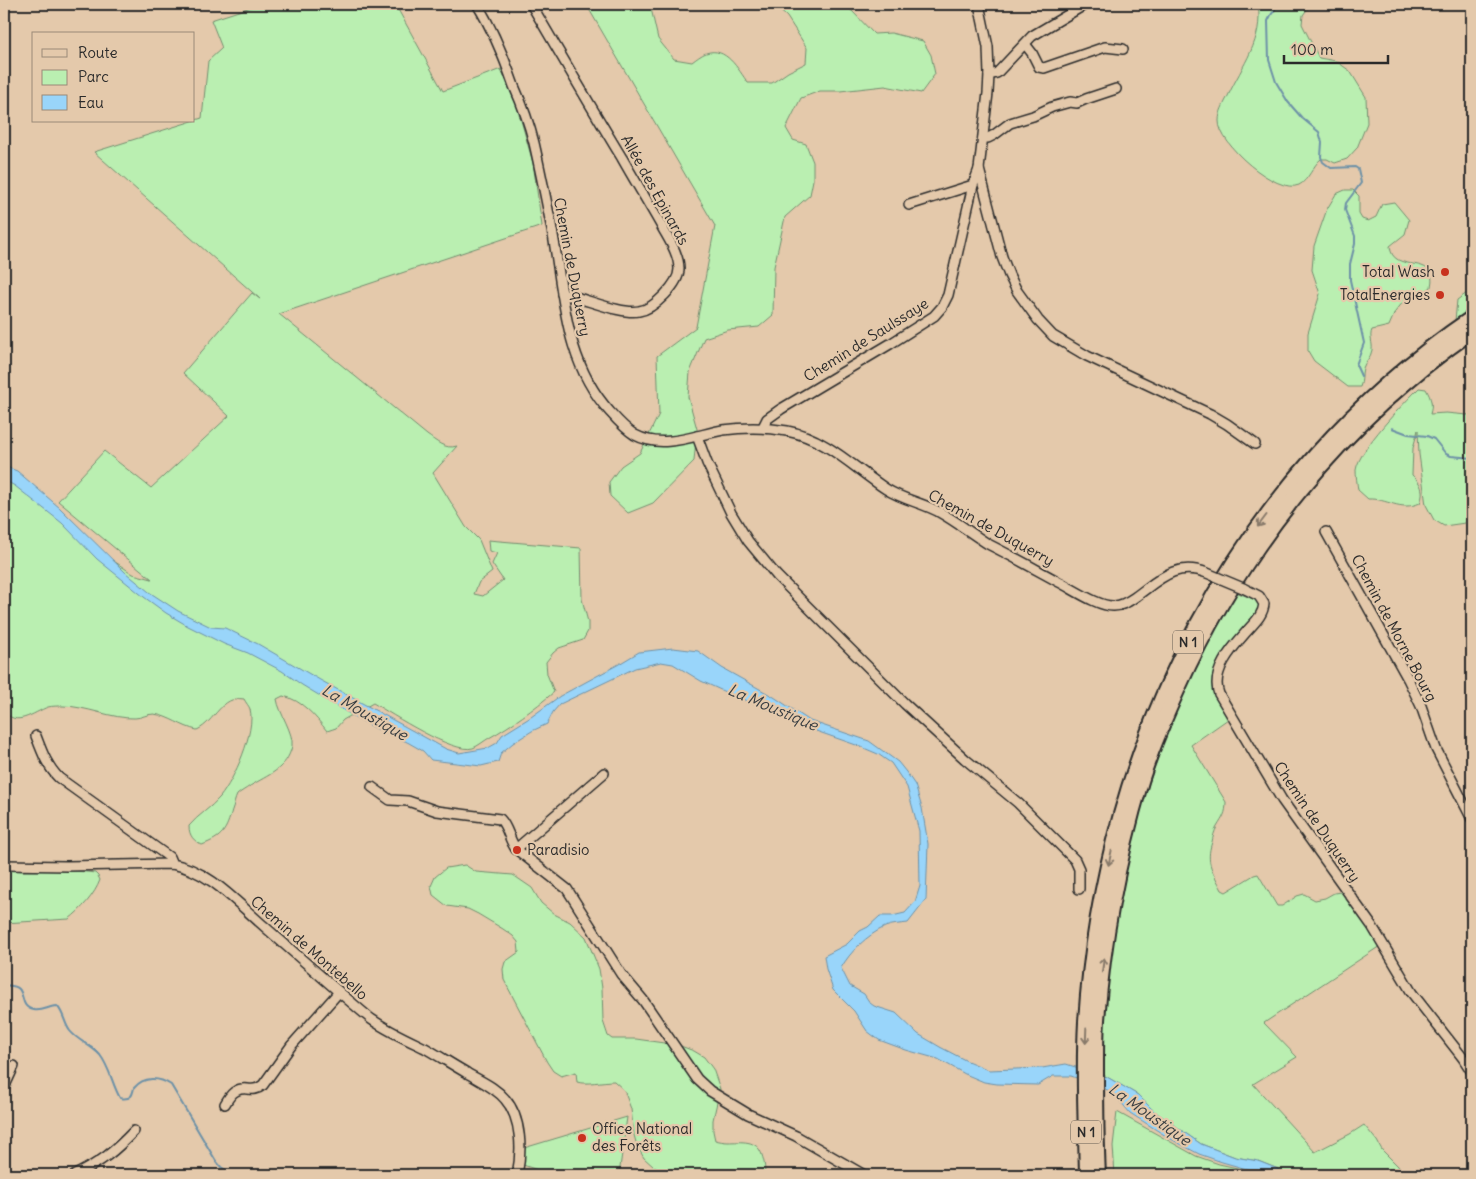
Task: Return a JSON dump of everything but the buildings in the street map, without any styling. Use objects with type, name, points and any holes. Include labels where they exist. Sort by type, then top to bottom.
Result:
[{"type":"highway","name":"N 1","points":[[1087,1175],[1090,1064],[1086,1022],[1102,895],[1115,836],[1133,774],[1151,724],[1180,657],[1218,586],[1248,541],[1284,493],[1321,450],[1358,411],[1411,364],[1472,318]]},
{"type":"highway","name":"N 1","points":[[1090,1064],[1112,900],[1125,838],[1142,779],[1164,718],[1189,663],[1218,609],[1256,549],[1298,492],[1327,458],[1366,419],[1418,372],[1472,331]]},
{"type":"highway","name":"N 1","points":[[1090,1092],[1098,1175]]},
{"type":"street","name":"Chemin de Duquerry","points":[[477,4],[500,48],[534,142],[553,236],[568,328],[582,370],[590,386],[624,428],[636,436],[647,440],[676,442],[724,430],[763,427],[806,436],[831,448],[888,490],[942,514],[988,544],[1104,605],[1121,605],[1160,578],[1174,571],[1188,569],[1207,573],[1259,596],[1264,604],[1263,611],[1237,642],[1223,663],[1217,678],[1216,688],[1282,800],[1372,926],[1412,993],[1472,1072]]},
{"type":"street","name":"Allée des Epinards","points":[[531,4],[650,205],[673,247],[679,270],[670,289],[647,309],[639,311],[618,309],[562,294]]},
{"type":"street","points":[[979,4],[988,47],[989,75],[979,169],[1002,257],[1017,291],[1038,320],[1053,336],[1087,356],[1210,414],[1255,444]]},
{"type":"street","points":[[989,75],[997,74],[1032,36],[1086,4]]},
{"type":"street","points":[[1024,44],[1032,53],[1039,66],[1044,68],[1104,47],[1122,49]]},
{"type":"street","points":[[983,138],[994,135],[1010,123],[1033,116],[1052,107],[1070,102],[1077,103],[1116,89]]},
{"type":"street","name":"Chemin de Saulssaye","points":[[763,427],[767,419],[781,409],[890,344],[934,316],[942,307],[948,295],[973,185],[979,169]]},
{"type":"street","points":[[909,205],[973,185]]},
{"type":"street","points":[[697,436],[707,463],[731,513],[748,541],[777,576],[905,704],[965,759],[1018,803],[1075,860],[1079,869],[1079,889]]},
{"type":"street","name":"Chemin de Morne Bourg","points":[[1326,532],[1408,679],[1421,706],[1436,749],[1472,819]]},
{"type":"street","points":[[36,736],[50,769],[59,778],[169,857],[172,864]]},
{"type":"street","points":[[516,849],[604,773]]},
{"type":"street","points":[[372,787],[390,800],[408,801],[437,811],[497,818],[503,822],[516,849],[567,889],[620,974],[643,1000],[697,1078],[710,1091],[748,1114],[796,1136],[864,1175]]},
{"type":"street","name":"Chemin de Montebello","points":[[4,865],[172,864],[192,869],[212,882],[377,1023],[496,1090],[506,1100],[514,1116],[521,1145],[521,1159],[517,1175]]},
{"type":"street","points":[[225,1104],[236,1090],[258,1089],[263,1085],[291,1046],[339,992]]},
{"type":"street","points":[[4,1088],[14,1066]]},
{"type":"street","points":[[75,1175],[94,1166],[112,1153],[134,1131]]},
{"type":"green space","points":[[260,4],[395,4],[443,91],[501,69],[517,106],[533,163],[542,226],[279,314],[427,435],[445,446],[457,446],[433,473],[466,527],[479,540],[492,572],[479,582],[474,594],[483,596],[503,580],[492,564],[497,553],[489,551],[488,540],[581,548],[582,599],[588,622],[588,631],[583,640],[559,648],[546,662],[547,674],[554,692],[531,711],[473,748],[452,745],[438,739],[373,703],[343,720],[336,728],[327,731],[313,714],[296,701],[283,696],[277,699],[292,741],[292,746],[286,760],[270,775],[237,795],[223,832],[215,839],[202,845],[192,838],[189,826],[220,797],[237,767],[250,730],[250,709],[244,699],[229,701],[197,730],[154,714],[137,718],[126,718],[81,708],[57,706],[48,707],[19,719],[8,716],[4,710],[4,468],[102,553],[133,574],[152,579],[58,501],[104,451],[151,488],[229,416],[183,373],[252,293],[260,299],[94,152],[189,122],[195,122],[195,120],[202,118],[208,61],[222,48],[211,20]]},
{"type":"green space","points":[[586,4],[650,4],[658,39],[674,59],[692,62],[706,53],[720,53],[731,60],[748,83],[772,83],[806,63],[807,48],[787,17],[773,4],[841,4],[852,11],[874,34],[891,33],[923,41],[931,55],[935,74],[921,93],[885,86],[840,91],[820,91],[801,98],[786,128],[793,140],[806,144],[813,162],[813,180],[810,195],[785,217],[774,267],[773,315],[759,327],[728,330],[704,338],[690,372],[688,397],[697,429],[694,461],[653,503],[628,513],[610,496],[609,482],[621,466],[640,453],[659,414],[657,356],[696,327],[715,226]]},
{"type":"green space","points":[[1258,4],[1311,4],[1303,15],[1302,24],[1319,58],[1336,61],[1350,71],[1366,97],[1367,123],[1357,148],[1347,159],[1335,163],[1327,159],[1321,159],[1306,180],[1299,185],[1289,186],[1264,175],[1238,154],[1221,131],[1219,121],[1222,108],[1255,41],[1259,17]]},
{"type":"green space","points":[[1345,190],[1353,190],[1359,196],[1359,214],[1362,219],[1368,221],[1376,217],[1382,204],[1394,202],[1409,220],[1405,234],[1390,246],[1393,255],[1398,260],[1422,266],[1432,276],[1431,287],[1425,292],[1412,293],[1408,296],[1395,312],[1389,326],[1372,330],[1372,350],[1363,368],[1360,387],[1348,387],[1314,361],[1308,351],[1308,333],[1320,294],[1312,270],[1314,246],[1327,209],[1336,194]]},
{"type":"green space","points":[[1467,293],[1472,293],[1472,310],[1455,321],[1457,300]]},
{"type":"green space","points":[[1419,388],[1426,389],[1429,395],[1431,404],[1430,414],[1472,414],[1472,522],[1444,526],[1434,520],[1426,505],[1419,454],[1418,430],[1413,448],[1412,475],[1418,481],[1421,488],[1420,503],[1406,506],[1368,499],[1358,490],[1356,470],[1365,450],[1403,404]]},
{"type":"green space","points":[[1236,592],[1258,601],[1260,609],[1223,658],[1213,679],[1212,687],[1216,699],[1228,719],[1191,745],[1226,802],[1225,813],[1215,831],[1210,849],[1209,856],[1213,872],[1222,890],[1226,892],[1258,874],[1277,906],[1282,906],[1297,896],[1304,894],[1315,900],[1325,898],[1334,893],[1347,891],[1383,944],[1264,1023],[1297,1057],[1253,1084],[1315,1152],[1364,1125],[1382,1150],[1398,1166],[1403,1175],[1282,1175],[1278,1169],[1258,1161],[1235,1157],[1201,1144],[1155,1112],[1138,1095],[1100,1073],[1110,963],[1133,834],[1183,686]]},
{"type":"green space","points":[[465,865],[476,872],[513,875],[532,888],[541,903],[554,914],[570,922],[586,937],[599,969],[602,988],[603,1021],[608,1036],[612,1039],[636,1039],[678,1045],[704,1057],[713,1069],[720,1089],[713,1120],[715,1140],[748,1142],[756,1146],[760,1150],[763,1160],[764,1175],[669,1175],[654,1167],[644,1158],[637,1146],[631,1109],[624,1090],[614,1081],[581,1083],[577,1082],[576,1072],[561,1076],[553,1071],[504,980],[503,969],[505,962],[519,952],[518,942],[503,929],[478,914],[468,909],[447,906],[433,895],[431,886],[435,877],[446,868]]},
{"type":"green space","points":[[4,869],[87,872],[95,873],[100,880],[95,891],[69,919],[4,923]]},
{"type":"green space","points":[[1117,1112],[1196,1156],[1260,1175],[1115,1175],[1113,1146]]},
{"type":"green space","points":[[627,1117],[619,1175],[552,1175],[523,1165],[524,1148]]},
{"type":"water","name":"La Moustique","points":[[4,466],[17,471],[60,508],[125,572],[149,592],[178,611],[211,627],[225,628],[258,644],[446,749],[459,753],[488,748],[497,743],[502,735],[560,696],[639,652],[673,648],[698,651],[722,668],[774,697],[810,721],[869,741],[898,762],[915,785],[922,808],[928,844],[926,900],[908,923],[885,927],[866,939],[854,950],[841,968],[850,986],[864,994],[874,1006],[896,1013],[918,1034],[965,1060],[989,1070],[1042,1068],[1066,1064],[1107,1077],[1138,1095],[1155,1112],[1201,1144],[1235,1157],[1258,1161],[1278,1169],[1282,1175],[1268,1175],[1199,1154],[1169,1138],[1130,1113],[1115,1095],[1104,1088],[1071,1076],[1053,1076],[1038,1085],[984,1082],[938,1059],[879,1040],[867,1031],[854,1011],[833,990],[824,956],[847,944],[860,931],[868,927],[880,916],[905,913],[915,902],[920,886],[919,831],[907,787],[891,763],[878,754],[816,731],[701,681],[673,664],[661,662],[635,668],[560,704],[553,712],[547,724],[513,743],[501,753],[498,762],[481,766],[431,760],[423,751],[355,717],[282,671],[248,653],[224,644],[188,626],[166,613],[97,559],[62,523],[15,486],[4,480]]},
{"type":"waterway","points":[[1279,4],[1268,21],[1269,60],[1276,82],[1288,102],[1302,118],[1319,132],[1322,142],[1321,157],[1323,162],[1331,168],[1355,167],[1358,169],[1361,183],[1346,203],[1345,210],[1355,236],[1350,264],[1350,280],[1364,343],[1356,365],[1361,376]]},
{"type":"waterway","points":[[1392,428],[1408,434],[1427,436],[1434,439],[1446,454],[1451,456],[1472,458]]},
{"type":"waterway","points":[[4,985],[14,986],[19,989],[25,1004],[30,1009],[40,1010],[57,1006],[70,1031],[100,1055],[120,1098],[130,1097],[134,1088],[142,1081],[157,1079],[171,1085],[216,1161],[233,1175]]},
{"type":"place","name":"Total Wash","points":[[1445,272]]},
{"type":"place","name":"TotalEnergies","points":[[1440,295]]},
{"type":"place","name":"Paradisio","points":[[517,850]]},
{"type":"place","name":"Office National des Forêts","points":[[582,1138]]}]
